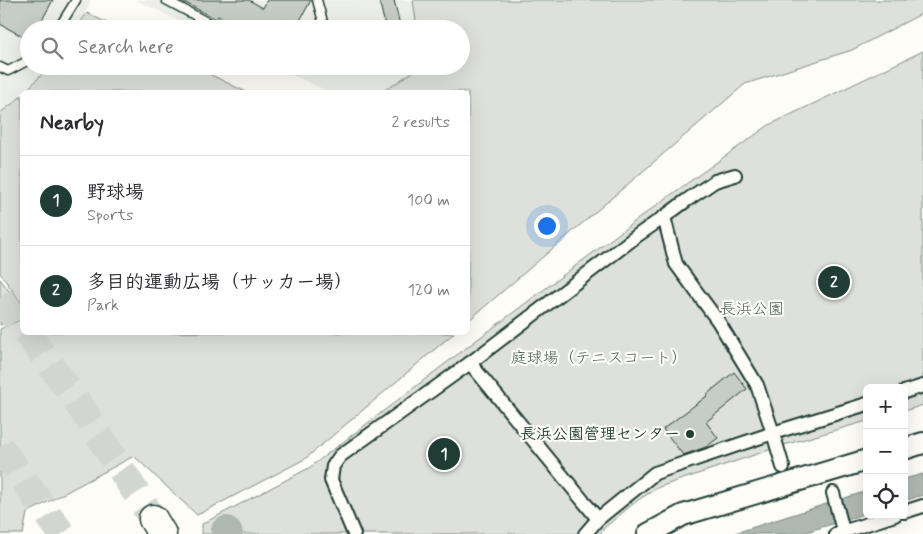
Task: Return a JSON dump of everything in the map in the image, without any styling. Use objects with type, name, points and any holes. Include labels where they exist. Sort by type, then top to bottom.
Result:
[{"type":"street","points":[[354,534],[331,480],[333,466],[340,456],[470,363],[687,200],[715,181],[735,175]]},
{"type":"street","points":[[664,217],[676,264],[718,321],[757,385],[783,467]]},
{"type":"street","points":[[470,363],[598,519]]},
{"type":"street","points":[[908,391],[923,386]]},
{"type":"street","points":[[586,534],[598,519],[655,473],[863,405]]},
{"type":"street","points":[[908,448],[923,443]]},
{"type":"street","points":[[648,534],[683,515],[863,461]]},
{"type":"street","points":[[833,492],[841,531],[882,519]]},
{"type":"street","points":[[908,511],[923,506]]},
{"type":"lane","points":[[64,20],[76,0]]},
{"type":"lane","points":[[166,0],[203,20]]},
{"type":"lane","points":[[317,0],[322,20]]},
{"type":"lane","points":[[0,67],[8,71],[20,65]]},
{"type":"shaded area","points":[[0,0],[91,0],[82,20],[20,20],[20,75],[50,75],[31,90],[20,90],[20,99],[0,113]]},
{"type":"shaded area","points":[[136,0],[427,0],[431,20],[177,20]]},
{"type":"shaded area","points":[[293,75],[435,75],[431,90],[325,90]]},
{"type":"shaded area","points":[[923,474],[923,495],[908,500],[908,478]]},
{"type":"shaded area","points":[[863,492],[863,514],[800,534],[732,534]]},
{"type":"green space","points":[[413,0],[923,0],[923,13],[852,50],[745,84],[470,319],[470,90],[385,90],[408,75],[470,75],[470,20],[416,20]]},
{"type":"green space","points":[[87,13],[101,20],[82,20]]},
{"type":"green space","name":"長浜公園","points":[[923,51],[923,405],[908,410],[908,384],[863,384],[863,422],[784,445],[659,487],[638,500],[604,528],[600,534],[202,534],[202,524],[309,468],[658,204],[769,125]]},
{"type":"green space","points":[[41,75],[211,75],[242,90],[27,90]]},
{"type":"green space","points":[[20,97],[20,301],[0,273],[0,113]]},
{"type":"green space","points":[[0,279],[20,305],[20,317],[0,325]]},
{"type":"green space","points":[[20,320],[20,335],[452,335],[305,459],[197,515],[134,456],[27,513],[23,534],[0,534],[0,329]]},
{"type":"building","points":[[0,0],[53,0],[42,20],[20,20],[20,35],[0,24]]},
{"type":"building","points":[[180,0],[249,0],[263,8],[267,0],[311,0],[300,20],[225,20],[218,16],[216,19]]},
{"type":"building","points":[[379,0],[394,0],[399,20],[384,20]]},
{"type":"building","points":[[734,372],[747,389],[706,422],[718,438],[706,447],[683,455],[663,429],[707,396]]},
{"type":"tunnel","points":[[0,298],[20,325]]},
{"type":"tunnel","points":[[28,335],[72,394],[153,519]]},
{"type":"tunnel","points":[[0,447],[62,534]]},
{"type":"place","name":"多目的運動広場（サッカー場）","points":[[834,282]]},
{"type":"place","name":"長浜公園管理センター","points":[[690,434]]},
{"type":"place","name":"野球場","points":[[444,454]]},
{"type":"park label","name":"庭球場（テニスコート）","points":[[599,358]]}]
